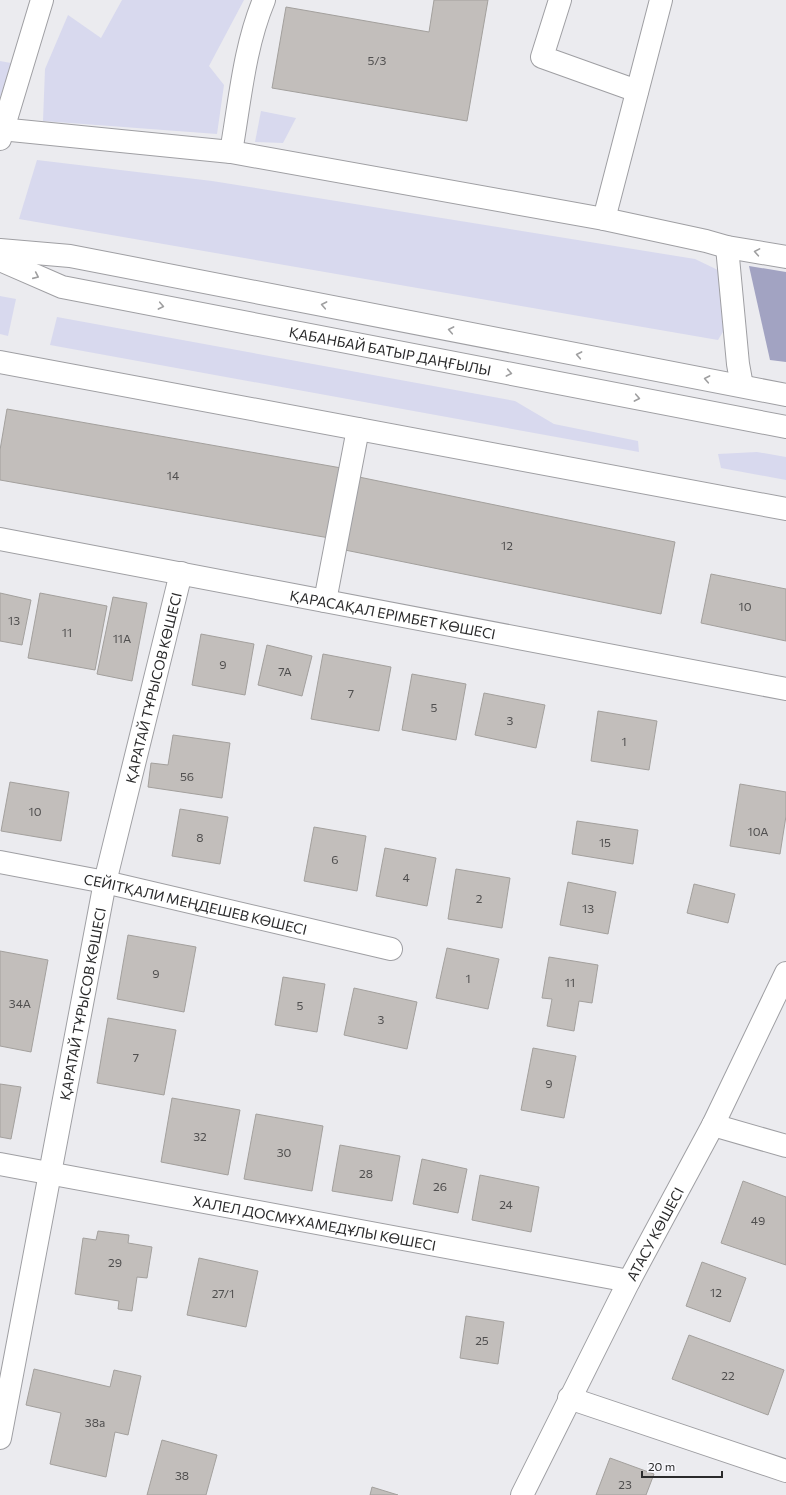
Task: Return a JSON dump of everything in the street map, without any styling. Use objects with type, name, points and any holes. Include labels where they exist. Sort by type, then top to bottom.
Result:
[{"type":"street","points":[[42,0],[1,133],[231,152],[604,219],[727,247],[786,257]]},
{"type":"street","points":[[231,152],[245,62],[257,18],[264,0]]},
{"type":"street","points":[[560,0],[542,57],[637,91]]},
{"type":"street","points":[[604,219],[661,0]]},
{"type":"street","points":[[727,247],[738,364],[742,386]]},
{"type":"street","points":[[0,250],[70,256],[786,395]]},
{"type":"street","name":"ҚАБАНБАЙ БАТЫР ДАҢҒЫЛЫ","points":[[0,260],[62,287],[786,426]]},
{"type":"street","points":[[0,362],[786,510]]},
{"type":"street","points":[[325,601],[358,429]]},
{"type":"street","name":"ҚАРАСАҚАЛ ЕРІМБЕТ КӨШЕСІ","points":[[0,539],[786,689]]},
{"type":"street","name":"ҚАРАТАЙ ТҰРЫСОВ КӨШЕСІ","points":[[0,1438],[105,882],[181,573]]},
{"type":"street","name":"СЕЙІТҚАЛИ МЕҢДЕШЕВ КӨШЕСІ","points":[[0,862],[105,882],[391,949]]},
{"type":"street","name":"АТАСУ КӨШЕСІ","points":[[522,1495],[629,1281],[713,1125],[786,973]]},
{"type":"street","points":[[713,1125],[786,1146]]},
{"type":"street","name":"ХАЛЕЛ ДОСМҰХАМЕДҰЛЫ КӨШЕСІ","points":[[0,1164],[629,1281]]},
{"type":"street","points":[[570,1398],[786,1471]]},
{"type":"shaded area","points":[[122,0],[244,0],[209,66],[224,85],[217,134],[43,121],[45,69],[68,15],[101,38]]},
{"type":"shaded area","points":[[0,61],[11,63],[0,98]]},
{"type":"shaded area","points":[[261,111],[296,118],[283,143],[255,142]]},
{"type":"shaded area","points":[[37,160],[212,181],[695,259],[720,271],[729,322],[718,340],[19,219]]},
{"type":"shaded area","points":[[749,266],[786,272],[786,362],[770,360]]},
{"type":"shaded area","points":[[0,296],[16,299],[8,336],[0,334]]},
{"type":"shaded area","points":[[57,317],[515,401],[554,424],[638,441],[639,452],[50,345]]},
{"type":"shaded area","points":[[757,452],[786,457],[786,480],[721,468],[718,454]]},
{"type":"building","points":[[434,0],[488,0],[467,121],[272,88],[286,7],[429,32]]},
{"type":"building","points":[[7,409],[347,469],[335,539],[0,480],[0,450]]},
{"type":"building","points":[[354,476],[675,542],[661,614],[340,549]]},
{"type":"building","points":[[711,574],[786,589],[786,641],[701,623]]},
{"type":"building","points":[[0,593],[31,600],[22,645],[0,641]]},
{"type":"building","points":[[40,593],[107,606],[95,670],[28,658]]},
{"type":"building","points":[[113,597],[147,603],[132,681],[97,674]]},
{"type":"building","points":[[201,634],[254,644],[245,695],[192,685]]},
{"type":"building","points":[[267,645],[312,656],[302,696],[258,685]]},
{"type":"building","points":[[323,654],[391,667],[379,731],[311,719]]},
{"type":"building","points":[[412,674],[466,684],[456,740],[402,730]]},
{"type":"building","points":[[484,693],[545,705],[536,748],[475,735]]},
{"type":"building","points":[[598,711],[657,721],[649,770],[591,761]]},
{"type":"building","points":[[173,735],[230,743],[222,798],[148,787],[151,763],[168,765]]},
{"type":"building","points":[[10,782],[69,792],[61,841],[1,831]]},
{"type":"building","points":[[740,784],[786,792],[786,816],[780,854],[730,846]]},
{"type":"building","points":[[180,809],[228,817],[220,864],[172,856]]},
{"type":"building","points":[[577,821],[638,830],[633,864],[572,854]]},
{"type":"building","points":[[314,827],[366,836],[357,891],[304,881]]},
{"type":"building","points":[[385,848],[436,858],[427,906],[376,896]]},
{"type":"building","points":[[456,869],[510,878],[502,928],[448,919]]},
{"type":"building","points":[[568,882],[616,892],[608,934],[560,925]]},
{"type":"building","points":[[694,884],[735,894],[728,923],[687,913]]},
{"type":"building","points":[[128,935],[196,947],[184,1012],[117,999]]},
{"type":"building","points":[[447,948],[499,959],[488,1009],[436,998]]},
{"type":"building","points":[[0,951],[48,960],[31,1052],[0,1046]]},
{"type":"building","points":[[549,957],[598,965],[592,1003],[579,1001],[574,1031],[547,1026],[552,999],[542,998]]},
{"type":"building","points":[[283,977],[325,984],[317,1032],[275,1025]]},
{"type":"building","points":[[354,988],[417,1002],[407,1049],[344,1035]]},
{"type":"building","points":[[108,1018],[176,1030],[164,1095],[97,1083]]},
{"type":"building","points":[[533,1048],[576,1056],[564,1118],[521,1110]]},
{"type":"building","points":[[0,1084],[21,1087],[11,1139],[0,1137]]},
{"type":"building","points":[[172,1098],[240,1110],[228,1175],[161,1162]]},
{"type":"building","points":[[256,1114],[323,1126],[312,1191],[244,1179]]},
{"type":"building","points":[[340,1145],[400,1156],[392,1201],[332,1191]]},
{"type":"building","points":[[422,1159],[467,1169],[458,1213],[413,1204]]},
{"type":"building","points":[[480,1175],[539,1187],[531,1232],[472,1220]]},
{"type":"building","points":[[743,1181],[786,1197],[786,1265],[721,1243]]},
{"type":"building","points":[[98,1231],[129,1235],[128,1243],[152,1247],[147,1278],[137,1277],[132,1311],[118,1309],[119,1301],[75,1294],[83,1238],[96,1240]]},
{"type":"building","points":[[199,1258],[258,1271],[246,1327],[187,1315]]},
{"type":"building","points":[[702,1262],[746,1278],[730,1322],[686,1306]]},
{"type":"building","points":[[466,1316],[504,1322],[498,1364],[460,1358]]},
{"type":"building","points":[[689,1335],[784,1370],[768,1415],[672,1379]]},
{"type":"building","points":[[34,1369],[110,1387],[114,1370],[141,1376],[128,1435],[115,1432],[106,1477],[50,1464],[61,1413],[26,1405]]},
{"type":"building","points":[[162,1440],[217,1455],[206,1495],[147,1495]]},
{"type":"building","points":[[610,1458],[654,1474],[646,1495],[596,1495]]},
{"type":"building","points":[[372,1487],[398,1495],[370,1495]]}]
